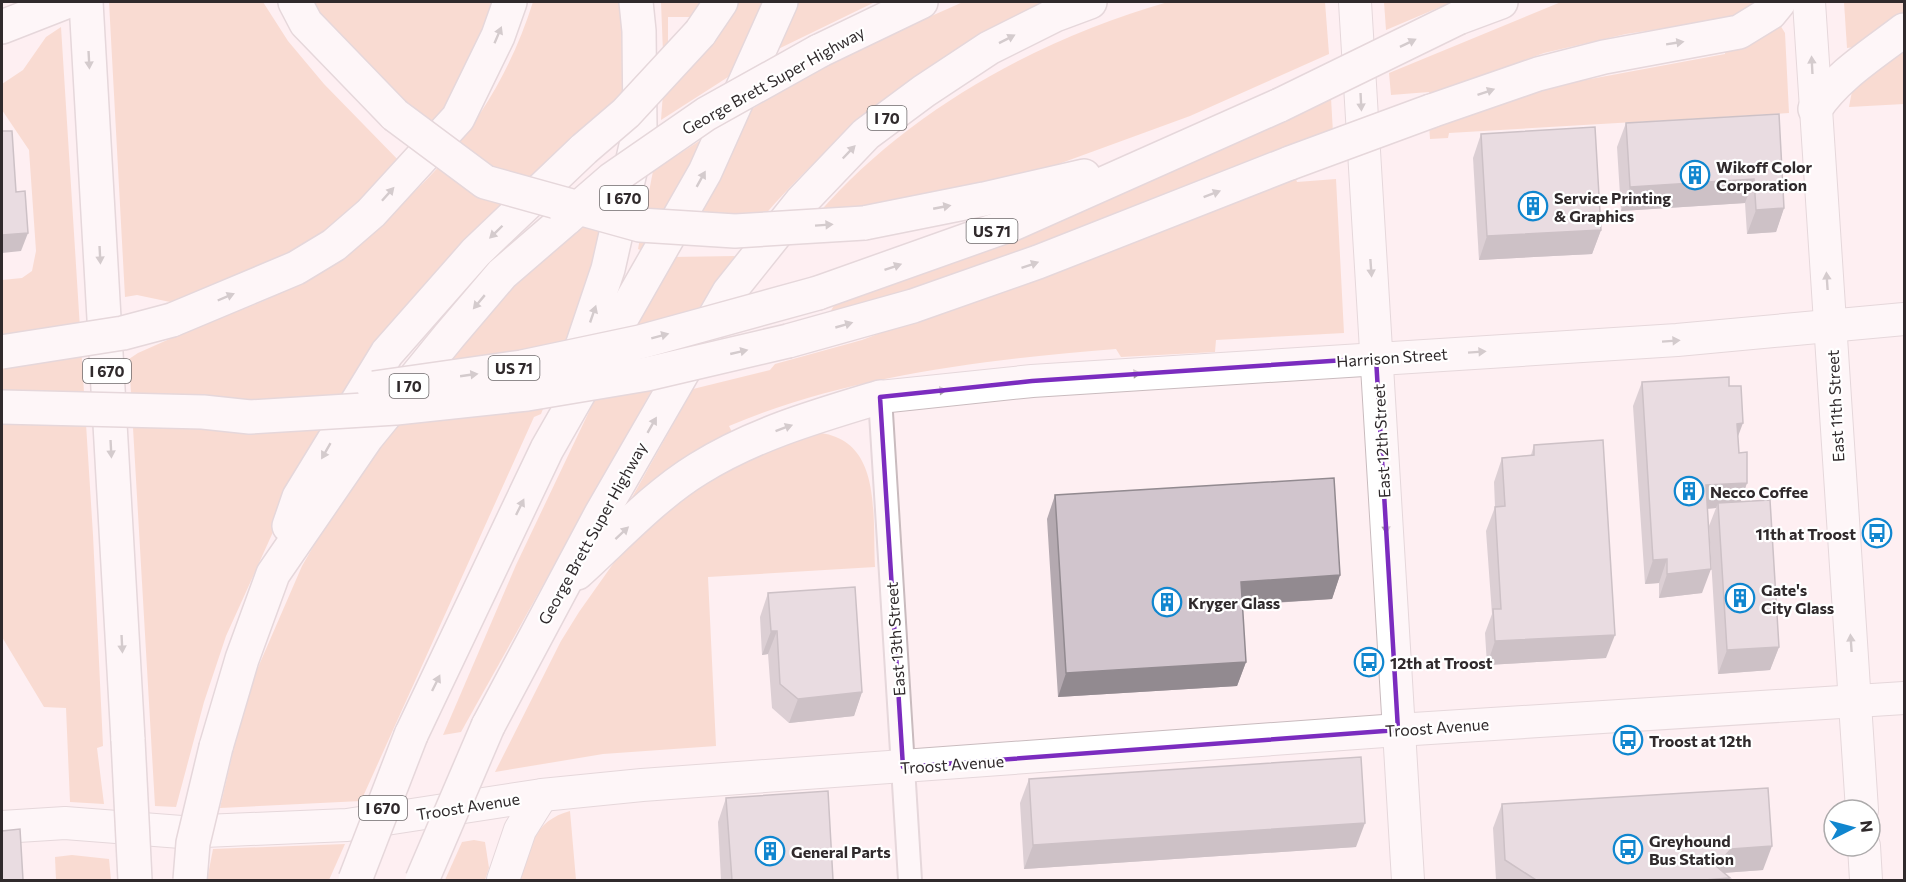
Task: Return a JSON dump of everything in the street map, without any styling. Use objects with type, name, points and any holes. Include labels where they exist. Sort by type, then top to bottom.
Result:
[{"type":"highway","points":[[2,27],[66,2]]},
{"type":"highway","name":"I 670","points":[[86,2],[135,880]]},
{"type":"highway","points":[[295,2],[306,23],[395,115],[484,182],[640,225],[735,231],[864,222],[984,199],[1161,158]]},
{"type":"highway","points":[[2,352],[123,333],[172,320],[296,268],[334,245],[371,213],[458,118],[498,36],[510,2]]},
{"type":"highway","name":"I 670","points":[[355,880],[411,735],[547,449],[608,269],[640,128],[639,32],[636,2]]},
{"type":"highway","points":[[273,574],[299,497],[387,353],[476,252],[584,148],[626,113],[700,33],[721,2]]},
{"type":"highway","points":[[547,449],[705,172],[781,2]]},
{"type":"highway","name":"George Brett Super Highway","points":[[190,880],[193,843],[216,747],[242,659],[273,574],[367,437],[450,335],[502,274],[612,179],[706,114],[819,51],[921,2]]},
{"type":"highway","name":"George Brett Super Highway","points":[[422,880],[488,726],[601,514],[729,292],[801,202],[866,134],[924,91],[989,48],[1055,15],[1090,2]]},
{"type":"highway","name":"US 71","points":[[2,407],[203,412],[248,402],[397,386],[522,367],[640,342],[818,293],[1015,223],[1280,105],[1458,18],[1501,2]]},
{"type":"highway","points":[[203,412],[261,416],[396,408],[527,394],[647,374],[788,341],[913,306],[1038,262],[1290,164],[1538,74],[1604,57],[1739,32],[1756,24],[1779,2]]},
{"type":"highway","points":[[1815,109],[1826,91],[1843,76],[1905,30]]},
{"type":"highway","points":[[562,586],[653,504],[696,470],[731,450],[777,430],[880,397]]},
{"type":"street","name":"East 12th Street","points":[[1355,2],[1408,880]]},
{"type":"street","name":"East 11th Street","points":[[1809,2],[1861,798]]},
{"type":"street","name":"Harrison Street","points":[[880,397],[1032,381],[1677,340],[1905,319]]},
{"type":"street","name":"East 13th Street","points":[[880,397],[910,880]]},
{"type":"street","name":"Troost Avenue","points":[[2,827],[65,823],[181,832],[347,825],[542,795],[642,785],[1398,729],[1905,698]]},
{"type":"street","points":[[503,880],[520,830],[542,795]]},
{"type":"street","points":[[1865,858],[1866,880]]},
{"type":"highlighted area","points":[[1376,358],[1398,730],[903,767],[880,397],[1032,381]]},
{"type":"shaded area","points":[[109,2],[263,2],[288,41],[324,84],[404,166],[366,201],[300,250],[175,303],[137,295],[125,297]]},
{"type":"shaded area","points":[[308,2],[500,2],[478,55],[432,131]]},
{"type":"shaded area","points":[[533,2],[625,2],[626,92],[297,479],[226,636],[204,702],[176,807],[155,806],[129,359],[174,337],[173,332],[242,310],[292,287],[325,267],[383,220],[438,167],[484,107],[503,75]]},
{"type":"shaded area","points":[[661,2],[705,2],[692,17],[668,17],[668,45],[663,53]]},
{"type":"shaded area","points":[[732,2],[767,2],[739,70],[661,120],[663,93]]},
{"type":"shaded area","points":[[792,2],[875,2],[772,52]]},
{"type":"shaded area","points":[[963,2],[1048,2],[968,44],[893,94],[825,153],[762,218],[689,218],[742,115],[804,78],[884,37]]},
{"type":"shaded area","points":[[1168,2],[1325,2],[1329,54],[1190,116],[1034,173],[986,188],[817,215],[892,143],[933,112],[978,83],[1071,36]]},
{"type":"shaded area","points":[[1384,2],[1452,2],[1386,30]]},
{"type":"shaded area","points":[[1561,2],[1759,2],[1736,15],[1720,20],[1626,34],[1544,53],[1430,95],[1429,92],[1391,95],[1389,73]]},
{"type":"shaded area","points":[[1844,2],[1904,2],[1904,14],[1862,46],[1847,48]]},
{"type":"shaded area","points":[[1780,25],[1785,33],[1789,113],[1449,133],[1448,138],[1430,139],[1429,124],[1569,83],[1725,54],[1725,50]]},
{"type":"shaded area","points":[[61,27],[93,535],[103,746],[97,748],[104,804],[70,802],[66,708],[44,707],[2,637],[2,280],[22,278],[32,271],[36,251],[29,150],[2,110],[2,84],[23,70],[46,37]]},
{"type":"shaded area","points":[[1904,40],[1904,104],[1849,107],[1853,86]]},
{"type":"shaded area","points":[[1331,98],[1333,133],[1078,233],[826,319],[836,302]]},
{"type":"shaded area","points":[[710,134],[645,252],[638,249],[653,171]]},
{"type":"shaded area","points":[[1295,176],[1297,182],[1336,179],[1344,333],[1216,340],[1215,352],[1121,357],[1116,349],[1018,358],[919,372],[869,382],[821,394],[729,426],[735,438],[626,508],[693,389],[770,370],[775,364],[862,340]]},
{"type":"shaded area","points":[[612,204],[588,295],[541,414],[534,417],[361,801],[220,808],[241,717],[256,672],[302,566],[353,478],[492,307],[524,276]]},
{"type":"shaded area","points":[[735,256],[697,311],[632,327],[671,257]]},
{"type":"shaded area","points":[[653,388],[461,732],[443,735],[516,565],[595,399]]},
{"type":"shaded area","points":[[807,432],[832,436],[850,445],[862,460],[869,478],[872,500],[875,567],[708,577],[716,746],[603,754],[495,772],[561,641],[620,554],[643,529],[724,468]]},
{"type":"shaded area","points":[[570,811],[576,880],[515,880],[528,847],[540,829],[558,815]]},
{"type":"shaded area","points":[[474,840],[485,842],[489,868],[485,880],[445,880],[462,842]]},
{"type":"shaded area","points":[[345,844],[329,880],[207,880],[213,849]]},
{"type":"shaded area","points":[[72,855],[109,859],[111,880],[56,880],[55,857]]},
{"type":"building","points":[[1779,114],[1784,208],[1756,210],[1754,179],[1630,187],[1626,123]]},
{"type":"building","name":"Service Printing & Graphics","points":[[1595,127],[1601,230],[1487,236],[1481,134]]},
{"type":"building","points":[[2,131],[12,131],[16,192],[25,191],[28,233],[2,235]]},
{"type":"building","name":"Necco Coffee","points":[[1729,377],[1729,386],[1741,386],[1743,423],[1737,424],[1739,453],[1747,452],[1747,483],[1706,485],[1711,569],[1667,574],[1667,559],[1653,560],[1642,382]]},
{"type":"building","points":[[1603,440],[1615,635],[1495,641],[1493,609],[1501,609],[1495,507],[1505,506],[1502,458],[1534,455],[1534,445]]},
{"type":"building","name":"Kryger Glass","points":[[1334,478],[1340,575],[1241,582],[1246,662],[1066,673],[1055,495]]},
{"type":"building","name":"Gate's City Glass","points":[[1770,500],[1779,647],[1727,650],[1718,503]]},
{"type":"building","points":[[855,587],[862,692],[798,699],[780,684],[777,631],[771,631],[768,593]]},
{"type":"building","points":[[1361,757],[1365,823],[1033,845],[1029,779]]},
{"type":"building","name":"Greyhound Bus Station","points":[[1768,788],[1772,846],[1731,849],[1716,866],[1730,878],[1536,880],[1505,860],[1502,804]]},
{"type":"building","name":"General Parts","points":[[828,791],[833,880],[732,880],[726,798]]},
{"type":"building","points":[[20,829],[23,880],[2,880],[2,831]]},
{"type":"place","name":"Wikoff Color Corporation","points":[[1695,175]]},
{"type":"place","name":"Service Printing & Graphics","points":[[1533,206]]},
{"type":"place","name":"Necco Coffee","points":[[1689,491]]},
{"type":"place","name":"11th at Troost","points":[[1877,533]]},
{"type":"place","name":"Gate's City Glass","points":[[1740,598]]},
{"type":"place","name":"Kryger Glass","points":[[1167,602]]},
{"type":"place","name":"12th at Troost","points":[[1369,662]]},
{"type":"place","name":"Troost at 12th","points":[[1628,740]]},
{"type":"place","name":"Greyhound Bus Station","points":[[1628,849]]},
{"type":"place","name":"General Parts","points":[[770,851]]}]
